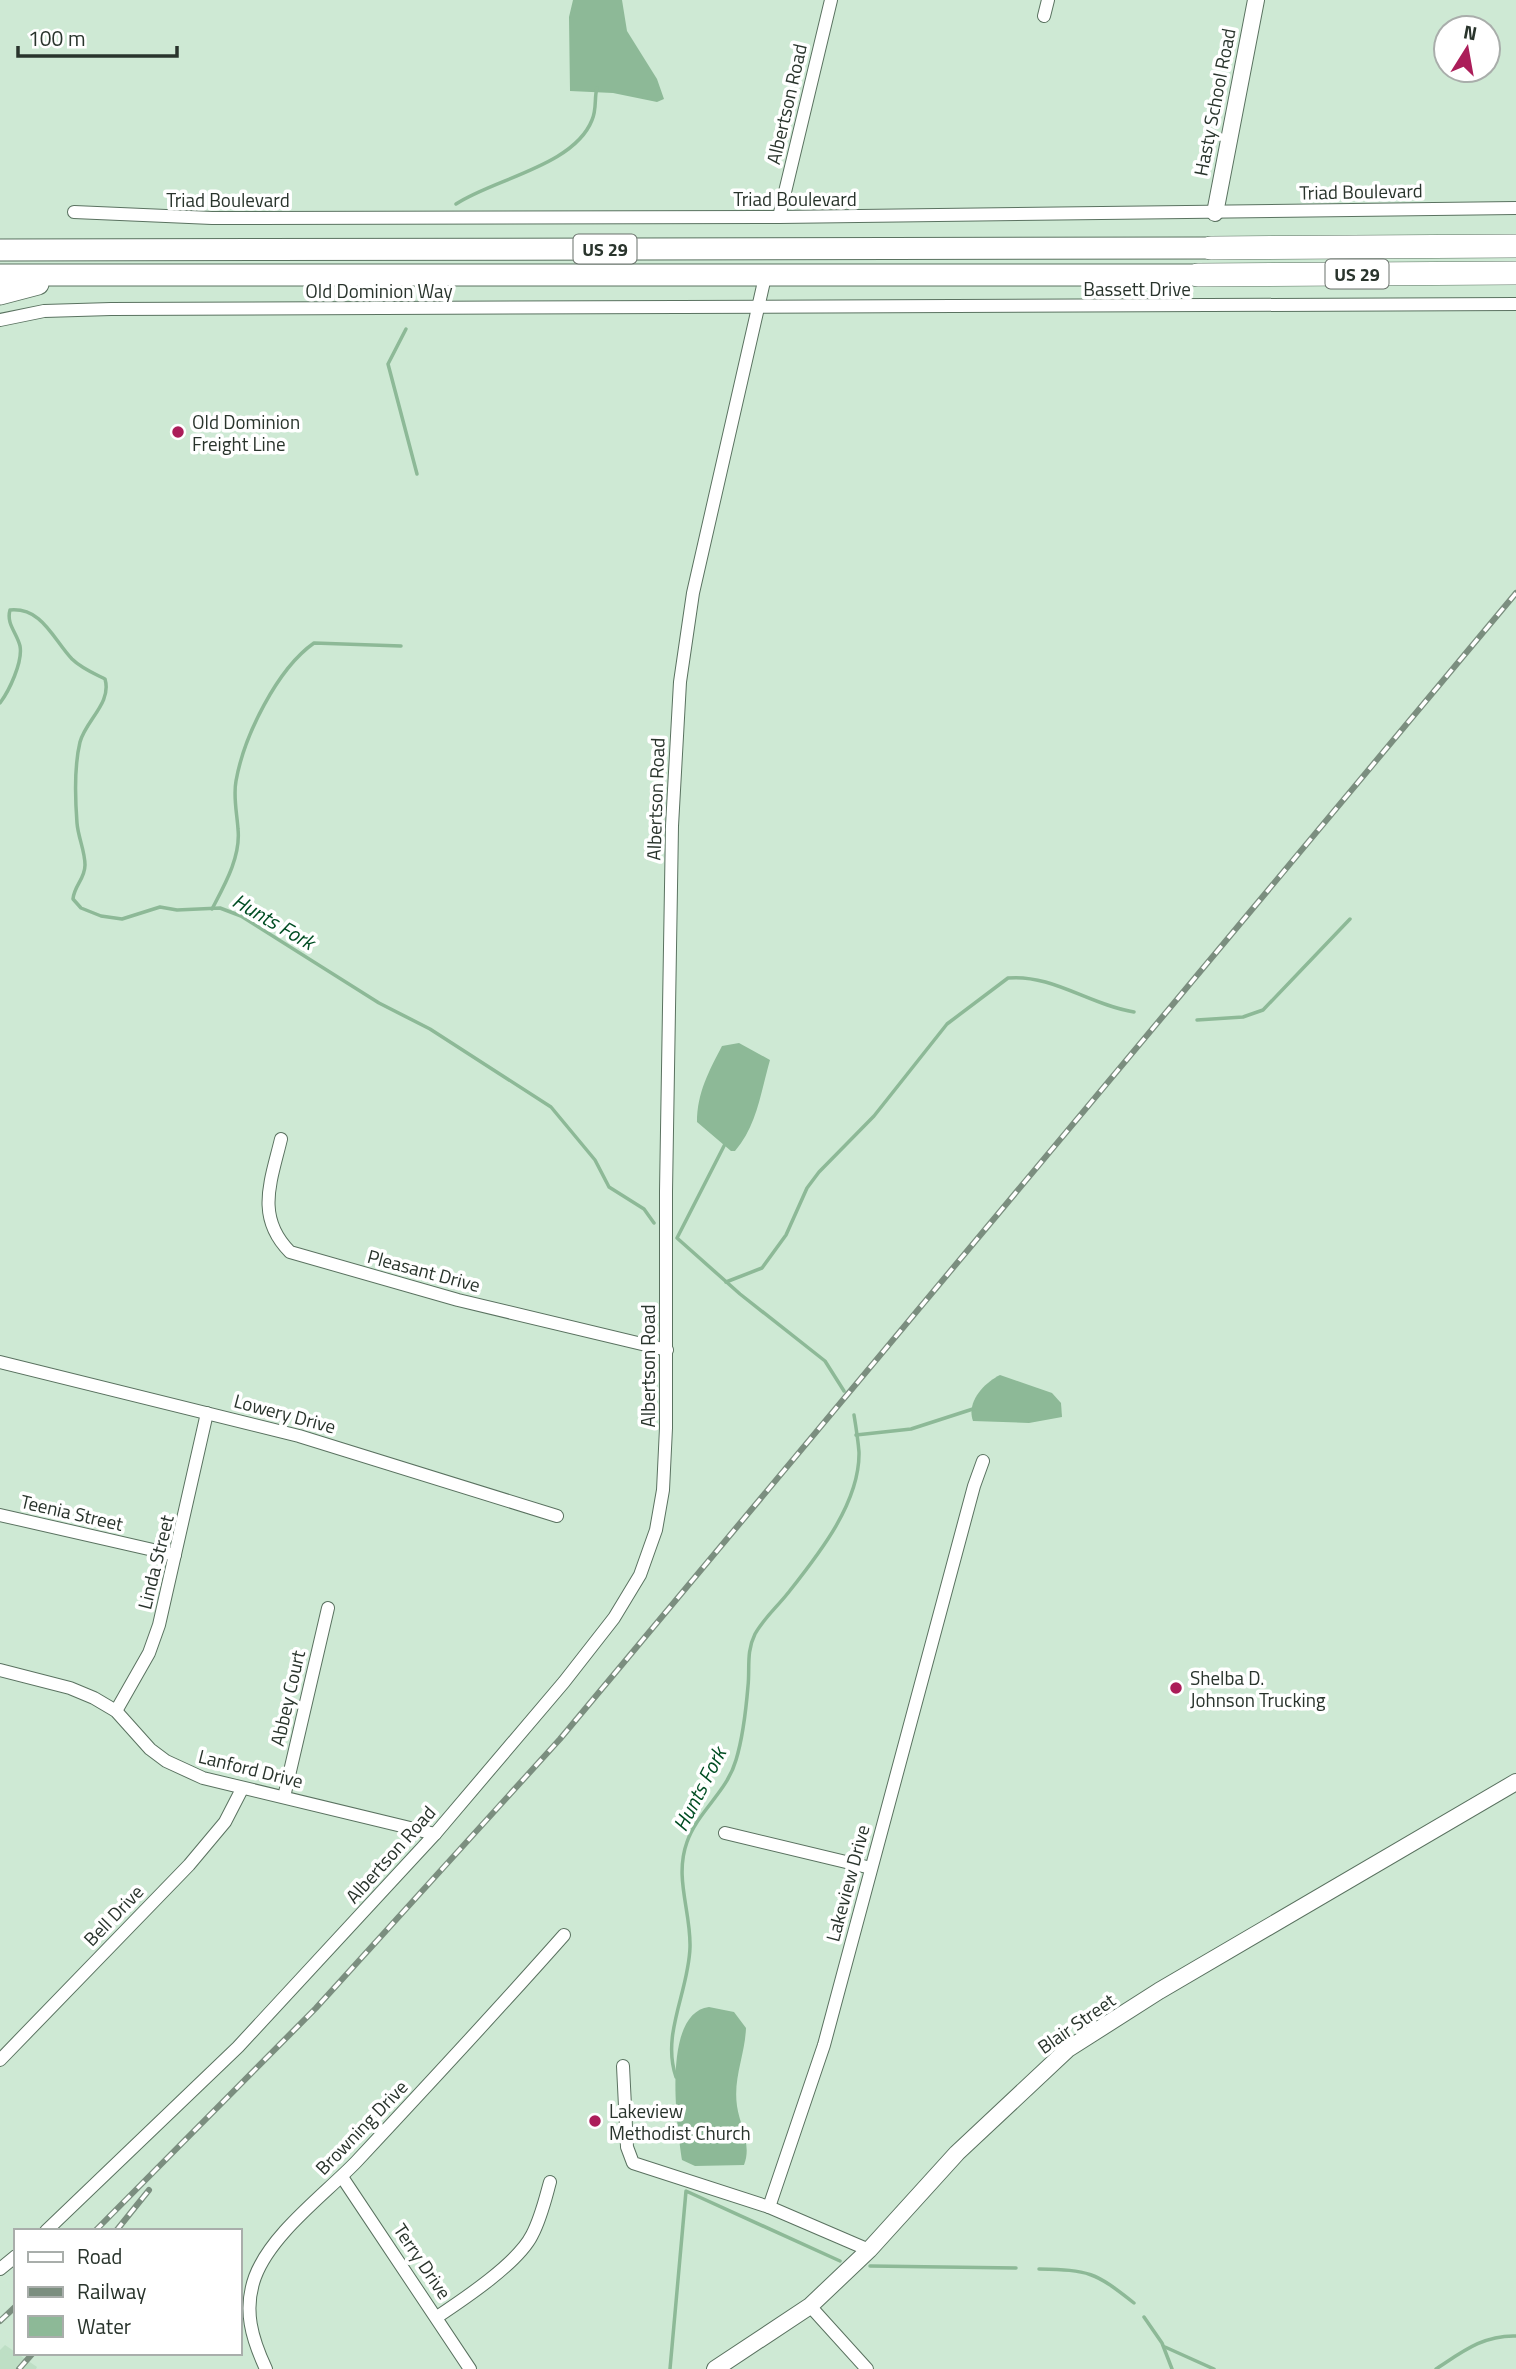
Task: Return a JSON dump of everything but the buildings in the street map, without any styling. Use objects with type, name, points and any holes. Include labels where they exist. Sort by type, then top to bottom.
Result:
[{"type":"highway","name":"US 29","points":[[0,247],[1516,246]]},
{"type":"highway","name":"US 29","points":[[0,275],[765,277],[1516,273]]},
{"type":"highway","points":[[0,294],[39,283],[165,276]]},
{"type":"street","name":"Albertson Road","points":[[779,217],[831,0]]},
{"type":"street","points":[[1044,16],[1048,0]]},
{"type":"street","name":"Hasty School Road","points":[[1214,213],[1256,0]]},
{"type":"street","name":"Triad Boulevard","points":[[74,212],[212,218],[779,217],[1516,208]]},
{"type":"street","name":"Albertson Road","points":[[48,2229],[238,2046],[435,1834],[564,1682],[614,1618],[640,1575],[656,1530],[663,1490],[673,798],[680,682],[693,593],[765,277]]},
{"type":"street","name":"Bassett Drive","points":[[759,309],[1516,304]]},
{"type":"street","name":"Old Dominion Way","points":[[0,320],[44,311],[111,309],[759,309]]},
{"type":"street","name":"Pleasant Drive","points":[[281,1139],[269,1188],[268,1212],[276,1237],[290,1252],[458,1300],[667,1350]]},
{"type":"street","name":"Lowery Drive","points":[[0,1362],[207,1413],[392,1463],[556,1516]]},
{"type":"street","name":"Linda Street","points":[[116,1711],[149,1653],[159,1625],[207,1413]]},
{"type":"street","name":"Lakeview Drive","points":[[769,2207],[824,2045],[983,1461]]},
{"type":"street","name":"Teenia Street","points":[[0,1515],[176,1555]]},
{"type":"street","name":"Abbey Court","points":[[284,1797],[328,1608]]},
{"type":"street","name":"Lanford Drive","points":[[0,1670],[70,1688],[116,1711],[150,1749],[166,1761],[203,1778],[435,1834]]},
{"type":"street","name":"Blair Street","points":[[715,2369],[810,2306],[869,2250],[957,2153],[1068,2049],[1159,1991],[1516,1783]]},
{"type":"street","name":"Bell Drive","points":[[0,2060],[189,1865],[225,1822],[242,1789]]},
{"type":"street","points":[[725,1833],[871,1868]]},
{"type":"street","name":"Browning Drive","points":[[266,2369],[250,2332],[249,2308],[255,2277],[270,2250],[342,2177],[564,1935]]},
{"type":"street","points":[[623,2066],[627,2147],[633,2162],[769,2207],[869,2250]]},
{"type":"street","name":"Terry Drive","points":[[342,2177],[470,2369]]},
{"type":"street","points":[[437,2316],[472,2294],[519,2252],[531,2237],[550,2182]]},
{"type":"street","points":[[0,2269],[14,2258]]},
{"type":"street","points":[[810,2306],[867,2369]]},
{"type":"shaded area","points":[[5,2345],[14,2351],[14,2355],[20,2355],[37,2367],[0,2369],[0,2350]]},
{"type":"water","points":[[573,0],[622,0],[627,31],[657,79],[664,99],[657,102],[613,93],[570,91],[569,17]]},
{"type":"water","points":[[739,1043],[770,1060],[748,1131],[735,1151],[731,1151],[697,1122],[699,1101],[705,1082],[722,1046]]},
{"type":"water","points":[[1000,1375],[1052,1393],[1061,1403],[1062,1417],[1029,1423],[973,1421],[971,1414],[974,1400],[988,1383]]},
{"type":"water","points":[[709,2007],[734,2012],[746,2028],[736,2096],[747,2150],[744,2165],[695,2166],[682,2160],[676,2099],[678,2049],[684,2029],[694,2014]]},
{"type":"waterway","points":[[456,204],[531,170],[568,149],[583,136],[592,120],[597,88]]},
{"type":"waterway","points":[[406,329],[388,364],[417,474]]},
{"type":"waterway","name":"Hunts Fork","points":[[0,703],[15,676],[20,653],[19,641],[9,620],[10,610],[21,610],[39,619],[76,662],[105,679],[105,696],[83,734],[77,762],[77,823],[85,865],[73,899],[81,908],[101,916],[122,919],[160,907],[177,910],[220,908],[241,916],[379,1003],[430,1029],[551,1107],[595,1160],[609,1187],[644,1209],[654,1223]]},
{"type":"waterway","points":[[212,909],[231,871],[237,850],[235,793],[240,763],[254,724],[287,669],[314,643],[401,646]]},
{"type":"waterway","points":[[1197,1020],[1243,1017],[1263,1010],[1350,919]]},
{"type":"waterway","points":[[726,1282],[762,1268],[786,1235],[807,1188],[819,1172],[874,1116],[947,1024],[1008,978],[1024,978],[1056,985],[1134,1012]]},
{"type":"waterway","name":"Hunts Fork","points":[[725,1144],[677,1238],[740,1294],[825,1361],[844,1391]]},
{"type":"waterway","points":[[856,1435],[911,1429],[976,1408]]},
{"type":"waterway","name":"Hunts Fork","points":[[676,2077],[672,2045],[690,1947],[682,1882],[683,1855],[692,1831],[726,1782],[736,1760],[745,1714],[749,1654],[755,1634],[824,1545],[853,1490],[859,1452],[854,1415]]},
{"type":"waterway","points":[[670,2369],[686,2191],[840,2261]]},
{"type":"waterway","name":"Hunts Fork","points":[[870,2266],[1016,2268]]},
{"type":"waterway","name":"Hunts Fork","points":[[1039,2269],[1069,2270],[1091,2275],[1134,2303]]},
{"type":"waterway","name":"Hunts Fork","points":[[1144,2317],[1162,2343],[1172,2369]]},
{"type":"waterway","points":[[1436,2369],[1483,2342],[1493,2338],[1516,2336]]},
{"type":"waterway","points":[[1165,2347],[1214,2369]]},
{"type":"railway","points":[[97,2229],[316,2008],[560,1739],[1516,593]]},
{"type":"railway","points":[[118,2229],[149,2190]]},
{"type":"railway","points":[[0,2321],[14,2308]]},
{"type":"railway","points":[[19,2369],[31,2355]]},
{"type":"place","name":"Old Dominion Freight Line","points":[[178,432]]},
{"type":"place","name":"Shelba D. Johnson Trucking","points":[[1176,1688]]},
{"type":"place","name":"Lakeview Methodist Church","points":[[595,2121]]}]
